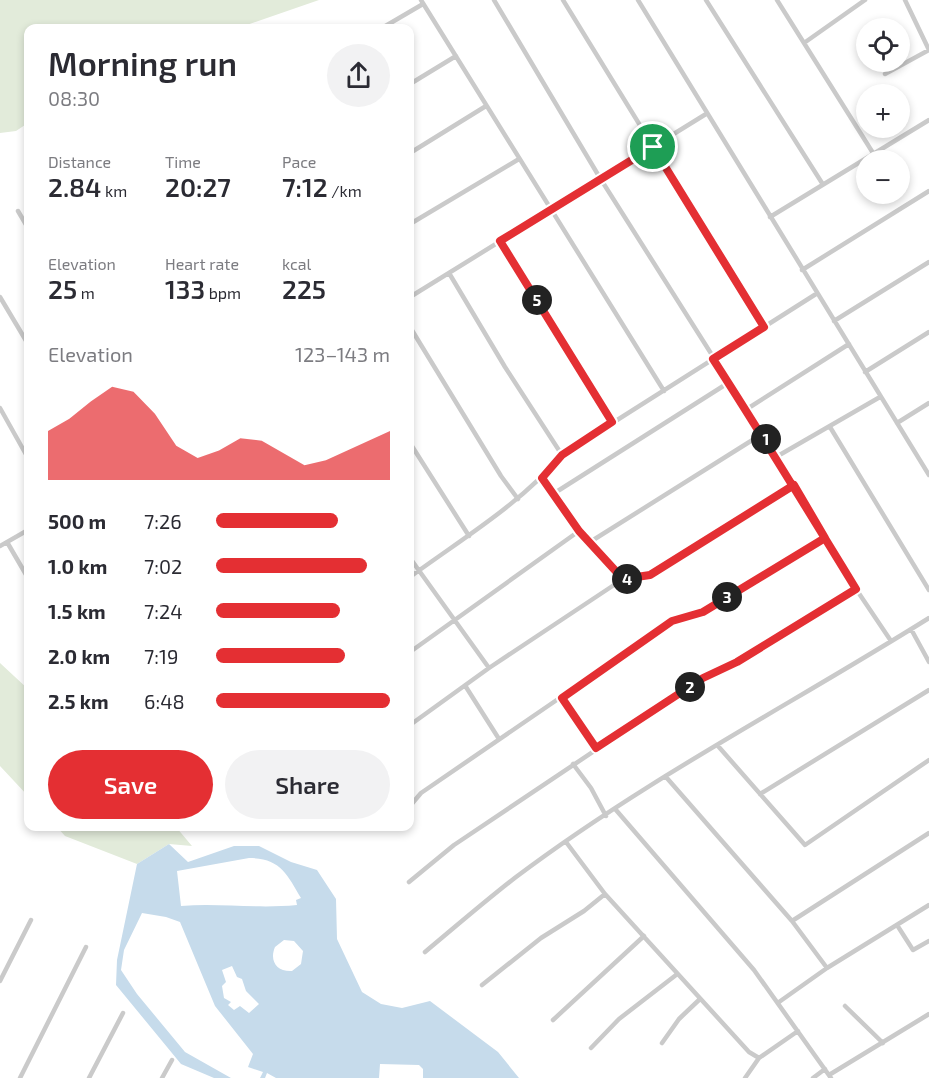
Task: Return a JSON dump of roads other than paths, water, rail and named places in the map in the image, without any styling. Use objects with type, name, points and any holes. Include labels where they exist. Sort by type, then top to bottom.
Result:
[{"type":"street","points":[[494,0],[600,178],[713,359],[747,409],[856,589],[891,641]]},
{"type":"street","points":[[563,0],[764,327]]},
{"type":"street","points":[[638,0],[816,294],[929,475]]},
{"type":"street","points":[[706,0],[822,183]]},
{"type":"street","points":[[777,0],[871,150]]},
{"type":"street","points":[[804,43],[865,0]]},
{"type":"street","points":[[885,74],[929,50],[905,0]]},
{"type":"street","points":[[388,24],[422,2],[664,391]]},
{"type":"street","points":[[414,82],[456,56]]},
{"type":"street","points":[[414,151],[486,106]]},
{"type":"street","points":[[414,295],[706,114]]},
{"type":"street","points":[[878,150],[929,120]]},
{"type":"street","points":[[414,222],[519,159]]},
{"type":"street","points":[[770,217],[856,163]]},
{"type":"street","points":[[802,270],[929,191]]},
{"type":"street","points":[[18,211],[24,221]]},
{"type":"street","points":[[500,241],[612,422]]},
{"type":"street","points":[[834,321],[929,262]]},
{"type":"street","points":[[449,273],[505,367],[562,455]]},
{"type":"street","points":[[414,574],[518,499],[542,478],[562,455],[816,294]]},
{"type":"street","points":[[0,297],[24,337]]},
{"type":"street","points":[[865,372],[929,332]]},
{"type":"street","points":[[414,334],[501,476],[518,499]]},
{"type":"street","points":[[747,409],[849,344]]},
{"type":"street","points":[[553,494],[728,382]]},
{"type":"street","points":[[776,457],[880,397]]},
{"type":"street","points":[[897,423],[929,403]]},
{"type":"street","points":[[0,408],[24,451]]},
{"type":"street","points":[[830,427],[929,590]]},
{"type":"street","points":[[590,542],[762,434]]},
{"type":"street","points":[[414,449],[469,536]]},
{"type":"street","points":[[542,478],[579,531],[623,579]]},
{"type":"street","points":[[414,722],[466,687],[489,668],[623,579],[650,575],[794,485]]},
{"type":"street","points":[[414,649],[579,531]]},
{"type":"street","points":[[0,546],[24,532]]},
{"type":"street","points":[[414,801],[421,793],[672,621],[703,612],[825,538]]},
{"type":"street","points":[[7,542],[24,571]]},
{"type":"street","points":[[414,564],[489,668]]},
{"type":"street","points":[[409,882],[454,845],[596,748],[703,678],[737,662],[856,589]]},
{"type":"street","points":[[425,952],[517,876],[566,842],[666,777],[929,618]]},
{"type":"street","points":[[911,629],[929,662]]},
{"type":"street","points":[[466,687],[500,739]]},
{"type":"street","points":[[760,794],[929,690]]},
{"type":"street","points":[[562,698],[596,748]]},
{"type":"street","points":[[717,746],[805,845],[929,760]]},
{"type":"street","points":[[573,764],[591,788],[606,816]]},
{"type":"street","points":[[666,777],[792,921],[827,968]]},
{"type":"street","points":[[616,810],[754,970],[779,1002],[830,1077],[929,1014]]},
{"type":"street","points":[[792,921],[929,833]]},
{"type":"street","points":[[566,842],[605,894],[676,975],[744,1048],[759,1058]]},
{"type":"street","points":[[482,985],[541,938],[584,911],[605,894]]},
{"type":"street","points":[[779,1002],[827,968],[929,906]]},
{"type":"street","points":[[0,981],[31,920]]},
{"type":"street","points":[[897,925],[913,950],[929,941]]},
{"type":"street","points":[[553,1020],[644,936]]},
{"type":"street","points":[[20,1078],[86,947]]},
{"type":"street","points":[[591,1048],[618,1018],[676,975]]},
{"type":"street","points":[[662,1043],[679,1019],[700,999]]},
{"type":"street","points":[[845,1006],[883,1043]]},
{"type":"street","points":[[89,1078],[123,1013]]},
{"type":"street","points":[[745,1078],[759,1058],[798,1031]]},
{"type":"street","points":[[162,1078],[172,1060]]},
{"type":"street","points":[[813,1078],[825,1069]]},
{"type":"water","points":[[169,844],[188,862],[234,846],[259,846],[291,862],[317,870],[336,899],[337,939],[362,992],[381,1004],[402,1008],[430,1001],[498,1052],[519,1078],[423,1078],[423,1069],[419,1065],[380,1064],[379,1078],[276,1078],[267,1073],[265,1078],[260,1078],[263,1072],[248,1067],[253,1054],[215,1006],[180,922],[142,913],[124,950],[121,970],[137,994],[185,1052],[231,1078],[214,1078],[181,1064],[116,985],[117,960],[137,864]],"holes":[[[249,858],[268,861],[281,869],[301,898],[296,900],[297,905],[181,906],[177,871]],[[284,940],[294,941],[303,951],[301,964],[292,971],[278,968],[273,957],[275,947]],[[232,966],[237,977],[242,979],[246,991],[259,1004],[249,1013],[240,1006],[234,1010],[228,1005],[231,1002],[224,998],[222,986],[226,982],[222,970]]]}]
